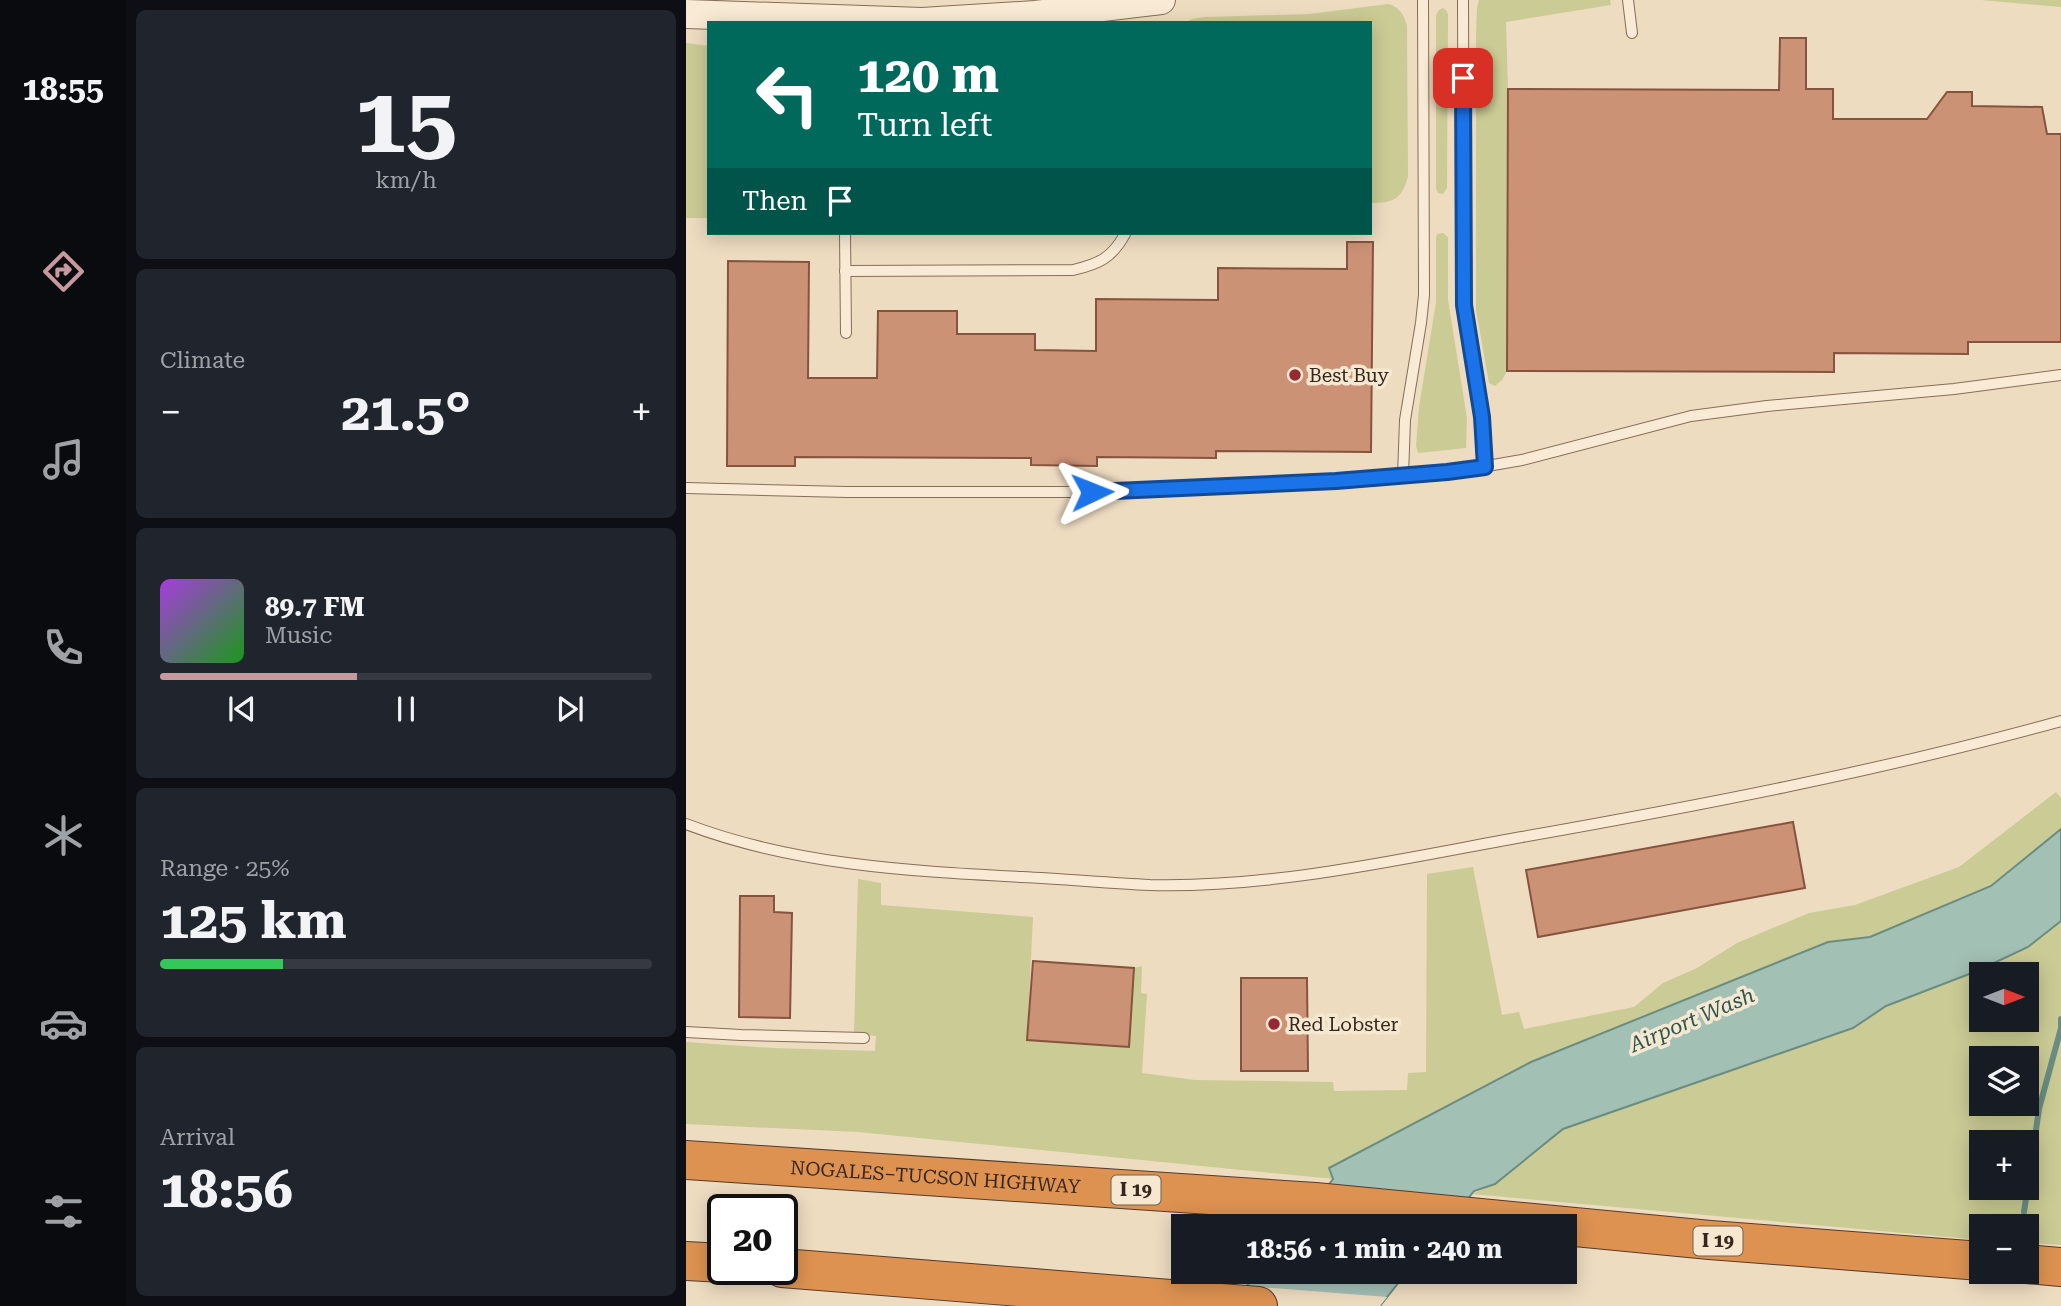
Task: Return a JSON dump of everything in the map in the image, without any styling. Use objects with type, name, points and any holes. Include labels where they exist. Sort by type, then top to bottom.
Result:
[{"type":"highway","name":"NOGALES–TUCSON HIGHWAY","points":[[686,1160],[1315,1202],[1710,1240],[1969,1260]]},
{"type":"highway","points":[[686,1261],[707,1262]]},
{"type":"highway","points":[[2039,1265],[2061,1266]]},
{"type":"highway","points":[[798,1269],[1245,1305]]},
{"type":"street","points":[[937,21],[1045,14],[1161,0]]},
{"type":"street","points":[[686,14],[892,21]]},
{"type":"lane","points":[[1403,476],[1405,420],[1424,295],[1423,0]]},
{"type":"lane","points":[[1463,0],[1464,305],[1482,417],[1485,467]]},
{"type":"lane","points":[[1628,0],[1632,33]]},
{"type":"lane","points":[[845,235],[846,333]]},
{"type":"lane","points":[[845,271],[1073,270],[1105,259],[1118,247],[1124,235]]},
{"type":"lane","points":[[686,488],[847,492],[1072,492],[1220,488],[1403,476],[1522,460],[1691,416],[2061,376]]},
{"type":"lane","points":[[686,824],[740,841],[807,857],[896,869],[1150,885],[1250,883],[1395,861],[1767,792],[1876,768],[2061,721]]},
{"type":"lane","points":[[686,1032],[863,1038]]},
{"type":"green space","points":[[1479,0],[1610,0],[1611,5],[1506,22],[1507,371],[1495,386],[1489,383],[1476,310],[1476,34]]},
{"type":"green space","points":[[1981,0],[2061,0],[2061,7]]},
{"type":"green space","points":[[1388,4],[1396,7],[1404,18],[1407,26],[1408,176],[1403,190],[1391,201],[1372,203],[1372,21],[1188,21],[1206,17],[1309,14]]},
{"type":"green space","points":[[1443,8],[1448,15],[1447,188],[1443,194],[1436,189],[1436,15]]},
{"type":"green space","points":[[686,43],[707,46],[707,218],[686,218]]},
{"type":"green space","points":[[1443,233],[1448,237],[1448,300],[1467,418],[1466,448],[1418,453],[1416,446],[1419,407],[1436,302],[1436,238],[1437,234]]},
{"type":"green space","points":[[2056,792],[2061,798],[2061,829],[1991,886],[1870,937],[1828,942],[1531,1062],[1329,1168],[1334,1179],[858,1132],[686,1124],[686,1042],[875,1051],[876,1036],[854,1034],[858,879],[881,883],[881,905],[1033,917],[1027,1039],[1128,1047],[1134,968],[1142,966],[1141,993],[1147,994],[1142,1073],[1195,1080],[1333,1082],[1334,1091],[1407,1090],[1408,1073],[1426,1072],[1427,874],[1473,867],[1502,1015],[1519,1012],[1524,1029],[1634,1007],[1663,983],[1697,968],[1737,943],[1809,913],[1855,905],[1959,867]]},
{"type":"green space","points":[[2061,921],[2061,1245],[2039,1244],[2039,1214],[1969,1214],[1969,1239],[1472,1194],[1495,1184],[1563,1129],[1853,1029],[1886,1006],[1969,972],[1969,1032],[2039,1032],[2039,962],[1992,962],[2028,947]]},
{"type":"water","name":"Airport Wash","points":[[2061,829],[2061,921],[2028,947],[1996,962],[1969,962],[1969,974],[1886,1006],[1853,1028],[1563,1129],[1495,1184],[1474,1191],[1455,1214],[1305,1214],[1333,1179],[1329,1168],[1531,1062],[1828,942],[1870,937],[1991,886]]},
{"type":"water","points":[[1248,1284],[1397,1284],[1380,1306],[1230,1306]]},
{"type":"pier","points":[[1246,1286],[1387,1297],[1380,1306],[1230,1306]]},
{"type":"building","points":[[1780,38],[1806,38],[1806,89],[1833,89],[1833,119],[1927,119],[1947,92],[1972,92],[1972,106],[2042,107],[2047,134],[2061,134],[2061,342],[1968,342],[1968,354],[1834,353],[1834,372],[1507,371],[1508,89],[1779,90]]},
{"type":"building","points":[[1347,242],[1373,242],[1371,452],[1216,451],[1216,458],[1097,457],[1097,466],[1031,465],[1031,458],[795,457],[795,466],[727,466],[728,261],[809,262],[808,378],[877,378],[878,311],[957,311],[957,334],[1035,334],[1035,350],[1096,351],[1096,299],[1218,300],[1218,268],[1347,269]]},
{"type":"building","points":[[1793,822],[1805,888],[1538,937],[1526,870]]},
{"type":"building","points":[[740,896],[774,896],[774,912],[792,913],[790,1018],[739,1017]]},
{"type":"building","points":[[1033,961],[1134,968],[1129,1047],[1027,1040]]},
{"type":"building","name":"Red Lobster","points":[[1241,978],[1307,978],[1308,1071],[1241,1071]]},
{"type":"waterway","points":[[2024,1212],[2039,1109],[2061,1028],[2061,1019]]},
{"type":"place","name":"Best Buy","points":[[1295,375]]},
{"type":"place","name":"Red Lobster","points":[[1274,1024]]},
{"type":"route","points":[[1092,492],[1336,481],[1485,467],[1482,417],[1464,305],[1463,78]]}]
